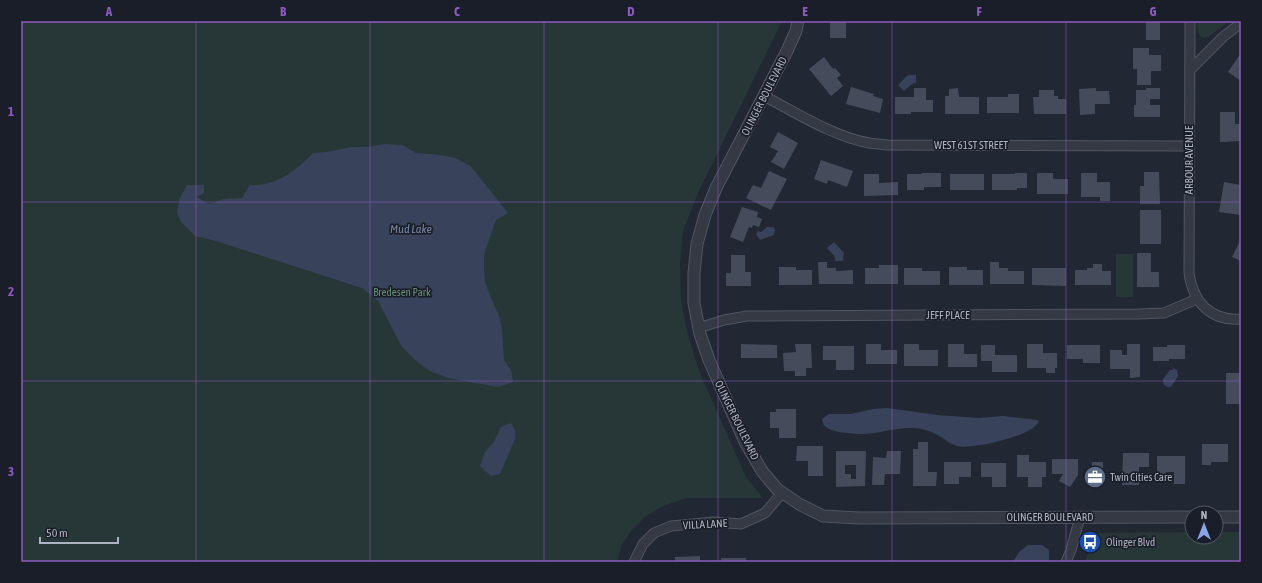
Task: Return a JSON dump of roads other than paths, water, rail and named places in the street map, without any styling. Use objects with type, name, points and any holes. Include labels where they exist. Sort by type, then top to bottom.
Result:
[{"type":"street","name":"OLINGER BOULEVARD","points":[[798,21],[796,31],[716,188],[705,215],[697,244],[694,273],[694,303],[698,328],[717,379],[745,442],[762,471],[782,493],[799,504],[823,516],[859,518],[1184,517]]},
{"type":"street","name":"ARBOUR AVENUE","points":[[1190,21],[1189,273],[1191,286],[1197,299]]},
{"type":"street","points":[[1190,70],[1223,37],[1241,23]]},
{"type":"street","name":"WEST 61ST STREET","points":[[764,96],[832,131],[868,143],[887,145],[1189,146]]},
{"type":"street","points":[[1197,299],[1206,309],[1218,316],[1231,320],[1241,319]]},
{"type":"street","name":"JEFF PLACE","points":[[698,328],[724,320],[747,316],[1164,313],[1197,299]]},
{"type":"street","name":"VILLA LANE","points":[[634,562],[643,544],[654,532],[670,526],[714,522],[741,524],[765,513],[782,493]]},
{"type":"street","points":[[1066,562],[1071,550],[1080,517]]},
{"type":"street","points":[[1224,517],[1241,517]]},
{"type":"water","points":[[908,75],[916,75],[916,83],[912,84],[904,91],[898,85]]},
{"type":"water","name":"Mud Lake","points":[[385,144],[402,145],[416,153],[456,158],[470,166],[508,213],[496,220],[484,254],[484,270],[485,282],[499,316],[502,329],[504,360],[511,370],[513,382],[498,387],[448,378],[430,371],[416,361],[402,347],[378,301],[362,288],[216,241],[195,236],[181,222],[177,212],[180,198],[187,185],[204,185],[204,193],[197,197],[209,204],[224,199],[242,198],[250,185],[267,184],[287,175],[313,153],[328,152],[351,147],[366,147]]},
{"type":"water","points":[[767,227],[773,227],[775,230],[774,235],[760,240],[756,234],[758,231],[761,232]]},
{"type":"water","points":[[834,242],[844,253],[843,261],[835,261],[835,257],[827,248]]},
{"type":"water","points":[[1173,368],[1177,370],[1178,376],[1171,387],[1167,387],[1163,383],[1163,379],[1170,370],[1173,370]]},
{"type":"water","points":[[886,408],[937,415],[979,418],[1003,416],[1039,421],[1035,427],[1015,437],[988,444],[965,447],[954,445],[933,433],[916,428],[861,434],[829,429],[823,424],[822,419],[829,414],[851,414],[873,409]]},
{"type":"water","points":[[511,423],[515,430],[515,439],[500,474],[491,476],[480,466],[485,452],[494,442],[501,427]]},
{"type":"water","points":[[1028,545],[1042,545],[1049,550],[1049,562],[1013,562],[1019,552]]},
{"type":"place","name":"Twin Cities Care","points":[[1095,477]]},
{"type":"place","name":"Olinger Blvd","points":[[1090,542]]},
{"type":"park label","name":"Bredesen Park","points":[[402,292]]}]
